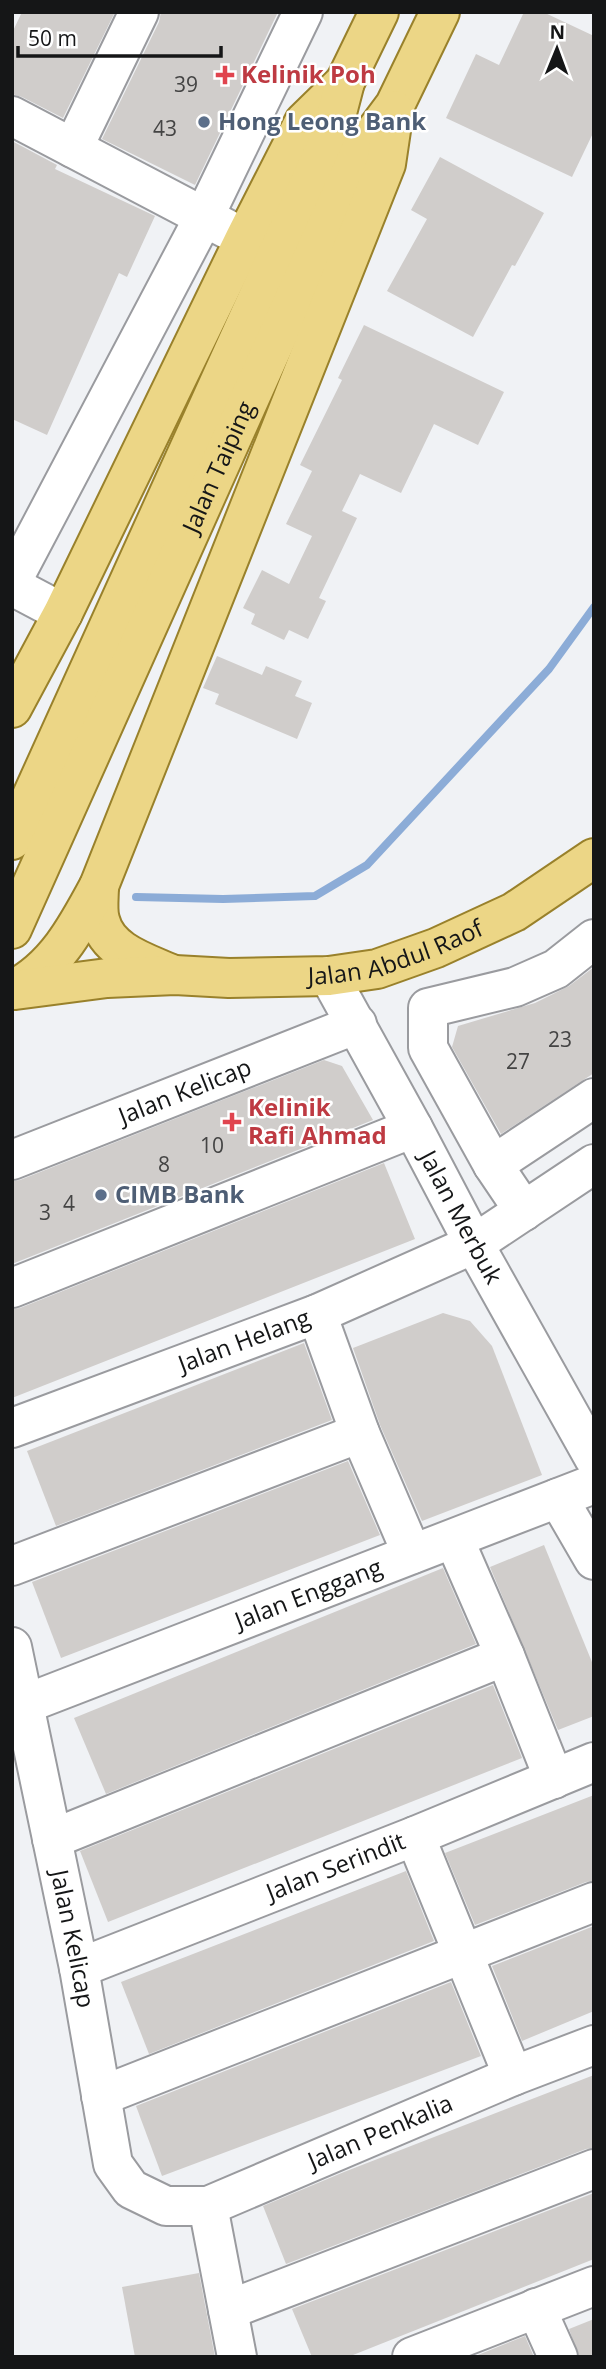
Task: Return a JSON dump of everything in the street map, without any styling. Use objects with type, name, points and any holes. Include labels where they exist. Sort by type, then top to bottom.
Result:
[{"type":"main road","name":"Jalan Taiping","points":[[12,929],[220,423],[331,136],[345,82],[379,12]]},
{"type":"main road","name":"Jalan Taiping","points":[[12,840],[220,423],[360,152],[395,105],[440,12]]},
{"type":"main road","points":[[12,708],[63,613],[304,122],[345,82]]},
{"type":"main road","points":[[13,991],[41,972],[62,950],[99,886],[386,164],[395,105]]},
{"type":"main road","name":"Jalan Abdul Raof","points":[[174,975],[229,978],[329,976],[377,969],[436,948],[514,912],[594,858]]},
{"type":"main road","points":[[99,886],[100,922],[114,944],[136,959],[174,975]]},
{"type":"main road","points":[[13,991],[107,978],[174,975]]},
{"type":"street","points":[[73,148],[139,12]]},
{"type":"street","points":[[63,613],[12,583],[204,217],[303,12]]},
{"type":"street","points":[[12,116],[245,238]]},
{"type":"street","points":[[524,1211],[493,1165],[428,1048],[428,1008],[515,987],[556,969],[594,939]]},
{"type":"street","name":"Jalan Merbuk","points":[[329,976],[594,1458]]},
{"type":"street","name":"Jalan Kelicap","points":[[12,1160],[357,1024]]},
{"type":"street","points":[[493,1165],[594,1098]]},
{"type":"street","points":[[12,1287],[413,1128]]},
{"type":"street","name":"Jalan Helang","points":[[12,1428],[317,1314],[474,1244],[594,1164]]},
{"type":"street","points":[[317,1314],[360,1433],[412,1554]]},
{"type":"street","points":[[12,1566],[360,1433]]},
{"type":"street","name":"Jalan Enggang","points":[[25,1704],[594,1483]]},
{"type":"street","points":[[558,1499],[594,1560]]},
{"type":"street","points":[[454,1539],[554,1779]]},
{"type":"street","name":"Jalan Kelicap","points":[[12,1647],[79,1968],[113,2164],[131,2189],[166,2206]]},
{"type":"street","points":[[52,1839],[505,1656]]},
{"type":"street","name":"Jalan Serindit","points":[[79,1968],[415,1836],[594,1762]]},
{"type":"street","points":[[415,1836],[513,2076]]},
{"type":"street","points":[[101,2096],[594,1902]]},
{"type":"street","name":"Jalan Penkalia","points":[[166,2206],[208,2206],[513,2076],[594,2045]]},
{"type":"street","points":[[228,2310],[594,2169]]},
{"type":"street","points":[[208,2206],[237,2357]]},
{"type":"street","points":[[412,2357],[594,2286]]},
{"type":"street","points":[[536,2308],[558,2357]]},
{"type":"building","points":[[22,12],[115,12],[63,118],[12,94],[12,33]]},
{"type":"building","points":[[161,12],[278,12],[195,185],[102,139],[159,22]]},
{"type":"building","points":[[524,12],[543,12],[594,36],[594,131],[572,177],[446,118],[476,54],[499,65]]},
{"type":"building","points":[[12,141],[57,165],[55,169],[155,216],[127,277],[119,273],[47,435],[12,419]]},
{"type":"building","points":[[440,157],[544,213],[473,337],[387,291],[427,219],[411,210]]},
{"type":"building","points":[[364,325],[504,392],[478,445],[434,424],[401,493],[360,474],[342,511],[357,518],[319,598],[326,601],[308,639],[289,630],[284,640],[251,624],[255,614],[243,608],[262,570],[289,584],[312,536],[286,524],[312,471],[300,465],[342,380],[338,378]]},
{"type":"building","points":[[217,656],[262,675],[266,666],[302,681],[295,696],[312,703],[297,739],[215,704],[219,694],[203,688]]},
{"type":"building","points":[[594,967],[594,1073],[501,1134],[452,1047],[458,1026],[535,1003],[569,986]]},
{"type":"building","points":[[324,1060],[342,1066],[373,1120],[12,1264],[12,1181]]},
{"type":"building","points":[[384,1163],[415,1239],[12,1398],[12,1309]]},
{"type":"building","points":[[443,1313],[470,1321],[492,1346],[542,1475],[422,1521],[380,1425],[353,1348]]},
{"type":"building","points":[[304,1343],[332,1420],[56,1526],[27,1451]]},
{"type":"building","points":[[348,1461],[380,1535],[61,1658],[32,1582]]},
{"type":"building","points":[[544,1545],[594,1667],[594,1716],[558,1730],[490,1567]]},
{"type":"building","points":[[443,1568],[476,1644],[106,1794],[74,1718]]},
{"type":"building","points":[[493,1685],[522,1758],[108,1922],[80,1851]]},
{"type":"building","points":[[594,1795],[594,1881],[475,1925],[445,1853]]},
{"type":"building","points":[[406,1871],[434,1941],[149,2054],[121,1982]]},
{"type":"building","points":[[594,1926],[594,2011],[522,2041],[492,1966]]},
{"type":"building","points":[[451,1982],[481,2056],[162,2176],[136,2106]]},
{"type":"building","points":[[594,2075],[594,2148],[286,2264],[263,2206]]},
{"type":"building","points":[[594,2193],[594,2259],[348,2357],[312,2357],[292,2309]]},
{"type":"building","points":[[199,2273],[215,2357],[135,2357],[122,2287]]},
{"type":"building","points":[[594,2319],[594,2357],[579,2357],[569,2329]]},
{"type":"building","points":[[525,2336],[534,2357],[473,2357]]},
{"type":"waterway","points":[[136,897],[223,899],[315,896],[367,865],[549,669],[594,607]]},
{"type":"place","name":"Kelinik Poh","points":[[225,75]]},
{"type":"place","name":"Hong Leong Bank","points":[[204,122]]},
{"type":"place","name":"Kelinik Rafi Ahmad","points":[[232,1122]]},
{"type":"place","name":"CIMB Bank","points":[[101,1195]]}]
